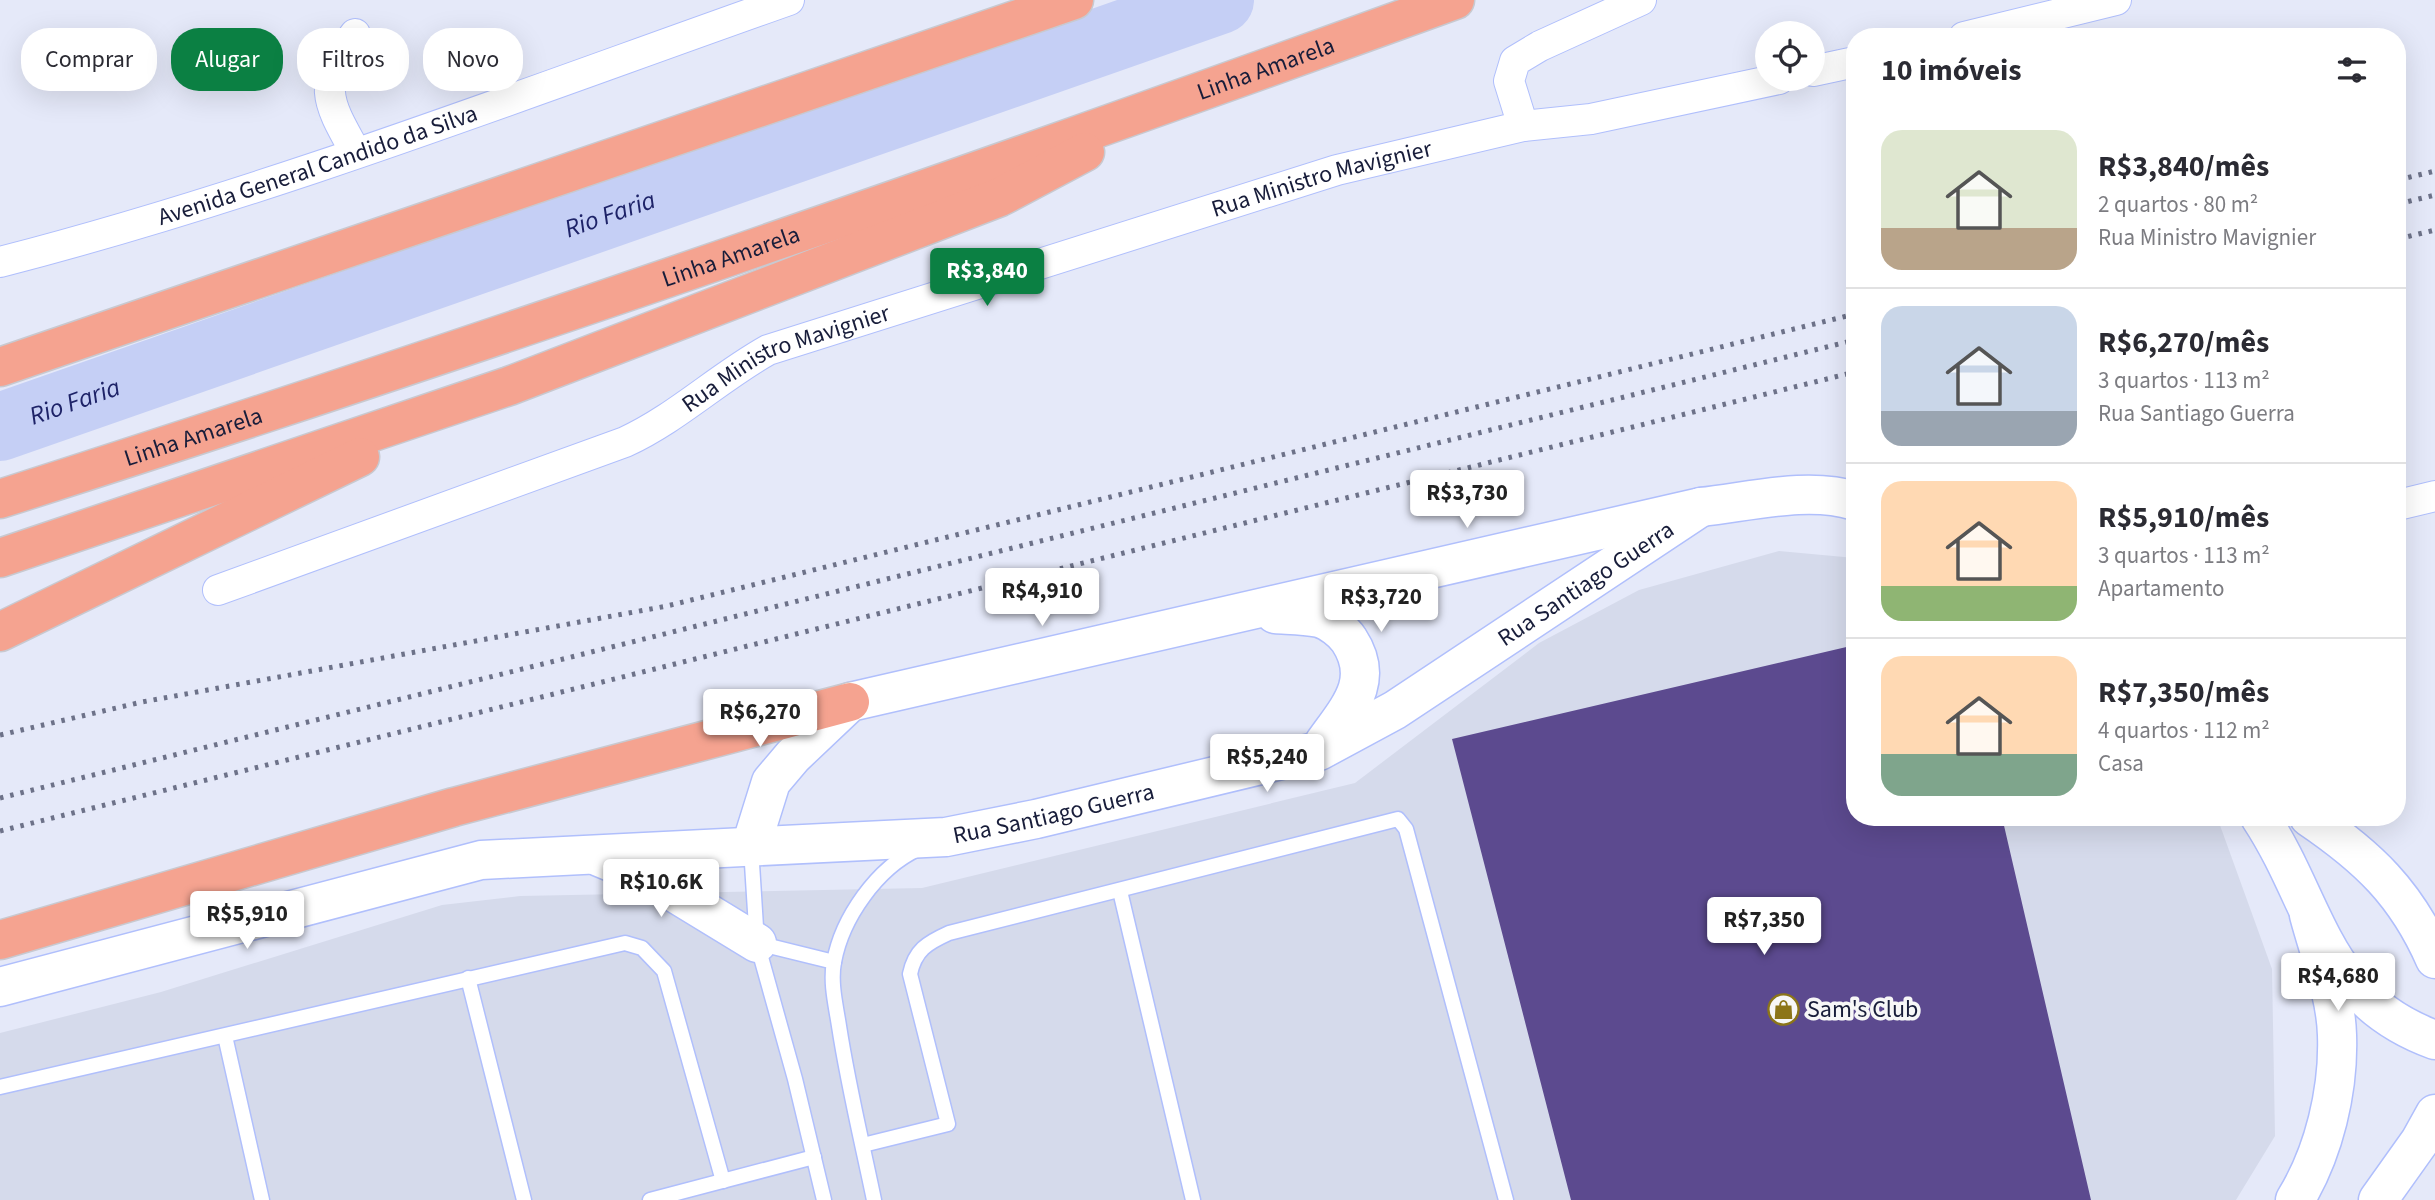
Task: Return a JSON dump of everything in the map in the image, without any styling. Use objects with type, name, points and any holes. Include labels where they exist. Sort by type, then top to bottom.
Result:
[{"type":"highway","points":[[0,367],[1074,0]]},
{"type":"highway","name":"Linha Amarela","points":[[0,499],[606,300],[1187,97],[1455,0]]},
{"type":"highway","points":[[0,558],[509,386],[1000,197],[1187,97]]},
{"type":"highway","points":[[0,632],[509,386]]},
{"type":"highway","points":[[0,940],[454,807],[850,702]]},
{"type":"main road","name":"Rua Santiago Guerra","points":[[850,702],[1701,507],[1805,496],[1846,498]]},
{"type":"main road","name":"Rua Santiago Guerra","points":[[0,987],[481,860],[946,837],[1036,819],[1319,751],[1395,710],[1701,507]]},
{"type":"main road","points":[[1247,611],[1322,618],[1345,634],[1359,655],[1361,680],[1354,701],[1319,751]]},
{"type":"main road","points":[[751,846],[771,782],[793,755],[850,702]]},
{"type":"main road","points":[[2264,826],[2326,951],[2351,985],[2381,1012],[2417,1034],[2435,1040]]},
{"type":"main road","points":[[2322,826],[2342,839],[2423,910],[2435,959]]},
{"type":"main road","points":[[587,853],[652,880],[757,943]]},
{"type":"main road","points":[[2295,1200],[2305,1183],[2322,1139],[2335,1082],[2337,1046],[2333,1006],[2309,915]]},
{"type":"main road","points":[[2378,1200],[2420,1141],[2435,1114]]},
{"type":"street","name":"Avenida General Candido da Silva","points":[[0,262],[76,243],[356,153],[789,0]]},
{"type":"street","points":[[1523,126],[1509,81],[1515,61],[1540,46],[1641,0]]},
{"type":"street","points":[[2001,28],[2116,0]]},
{"type":"street","points":[[1825,68],[1846,64]]},
{"type":"street","name":"Rua Ministro Mavignier","points":[[218,590],[625,442],[662,425],[729,372],[768,350],[1337,170],[1523,126],[1591,119],[1755,84]]},
{"type":"street","points":[[330,91],[333,111],[356,153]]},
{"type":"street","points":[[2406,503],[2435,496]]},
{"type":"lane","points":[[863,1145],[948,1124],[910,974],[914,958],[926,943],[949,933],[1120,891],[1384,820],[1398,819],[1403,822],[1430,909],[1506,1200]]},
{"type":"lane","points":[[873,1200],[846,1071],[833,987],[834,962],[852,914],[880,877],[912,852],[946,837]]},
{"type":"lane","points":[[751,846],[757,943],[824,1200]]},
{"type":"lane","points":[[1120,891],[1193,1200]]},
{"type":"lane","points":[[0,1087],[625,943],[642,948],[655,958],[669,987],[723,1181]]},
{"type":"lane","points":[[757,943],[834,962]]},
{"type":"lane","points":[[468,978],[524,1200]]},
{"type":"lane","points":[[225,1036],[262,1200]]},
{"type":"lane","points":[[650,1200],[814,1157]]},
{"type":"shaded area","points":[[1779,551],[1846,557],[1846,826],[2220,826],[2272,969],[2275,1136],[2236,1200],[0,1200],[0,1033],[161,992],[442,905],[520,896],[922,888],[1355,783],[1539,643],[1639,590]]},
{"type":"building","name":"Sam's Club","points":[[1846,647],[1846,826],[2004,826],[2091,1200],[1571,1200],[1452,739]]},
{"type":"waterway","name":"Rio Faria","points":[[0,427],[1220,0]]},
{"type":"railway","points":[[2406,178],[2435,171]]},
{"type":"railway","points":[[2406,202],[2435,195]]},
{"type":"railway","points":[[2406,237],[2435,230]]},
{"type":"railway","points":[[0,735],[142,702],[667,606],[1846,316]]},
{"type":"railway","points":[[0,798],[1846,342]]},
{"type":"railway","points":[[0,831],[1846,374]]},
{"type":"place","name":"Sam's Club","points":[[1784,1009]]}]
